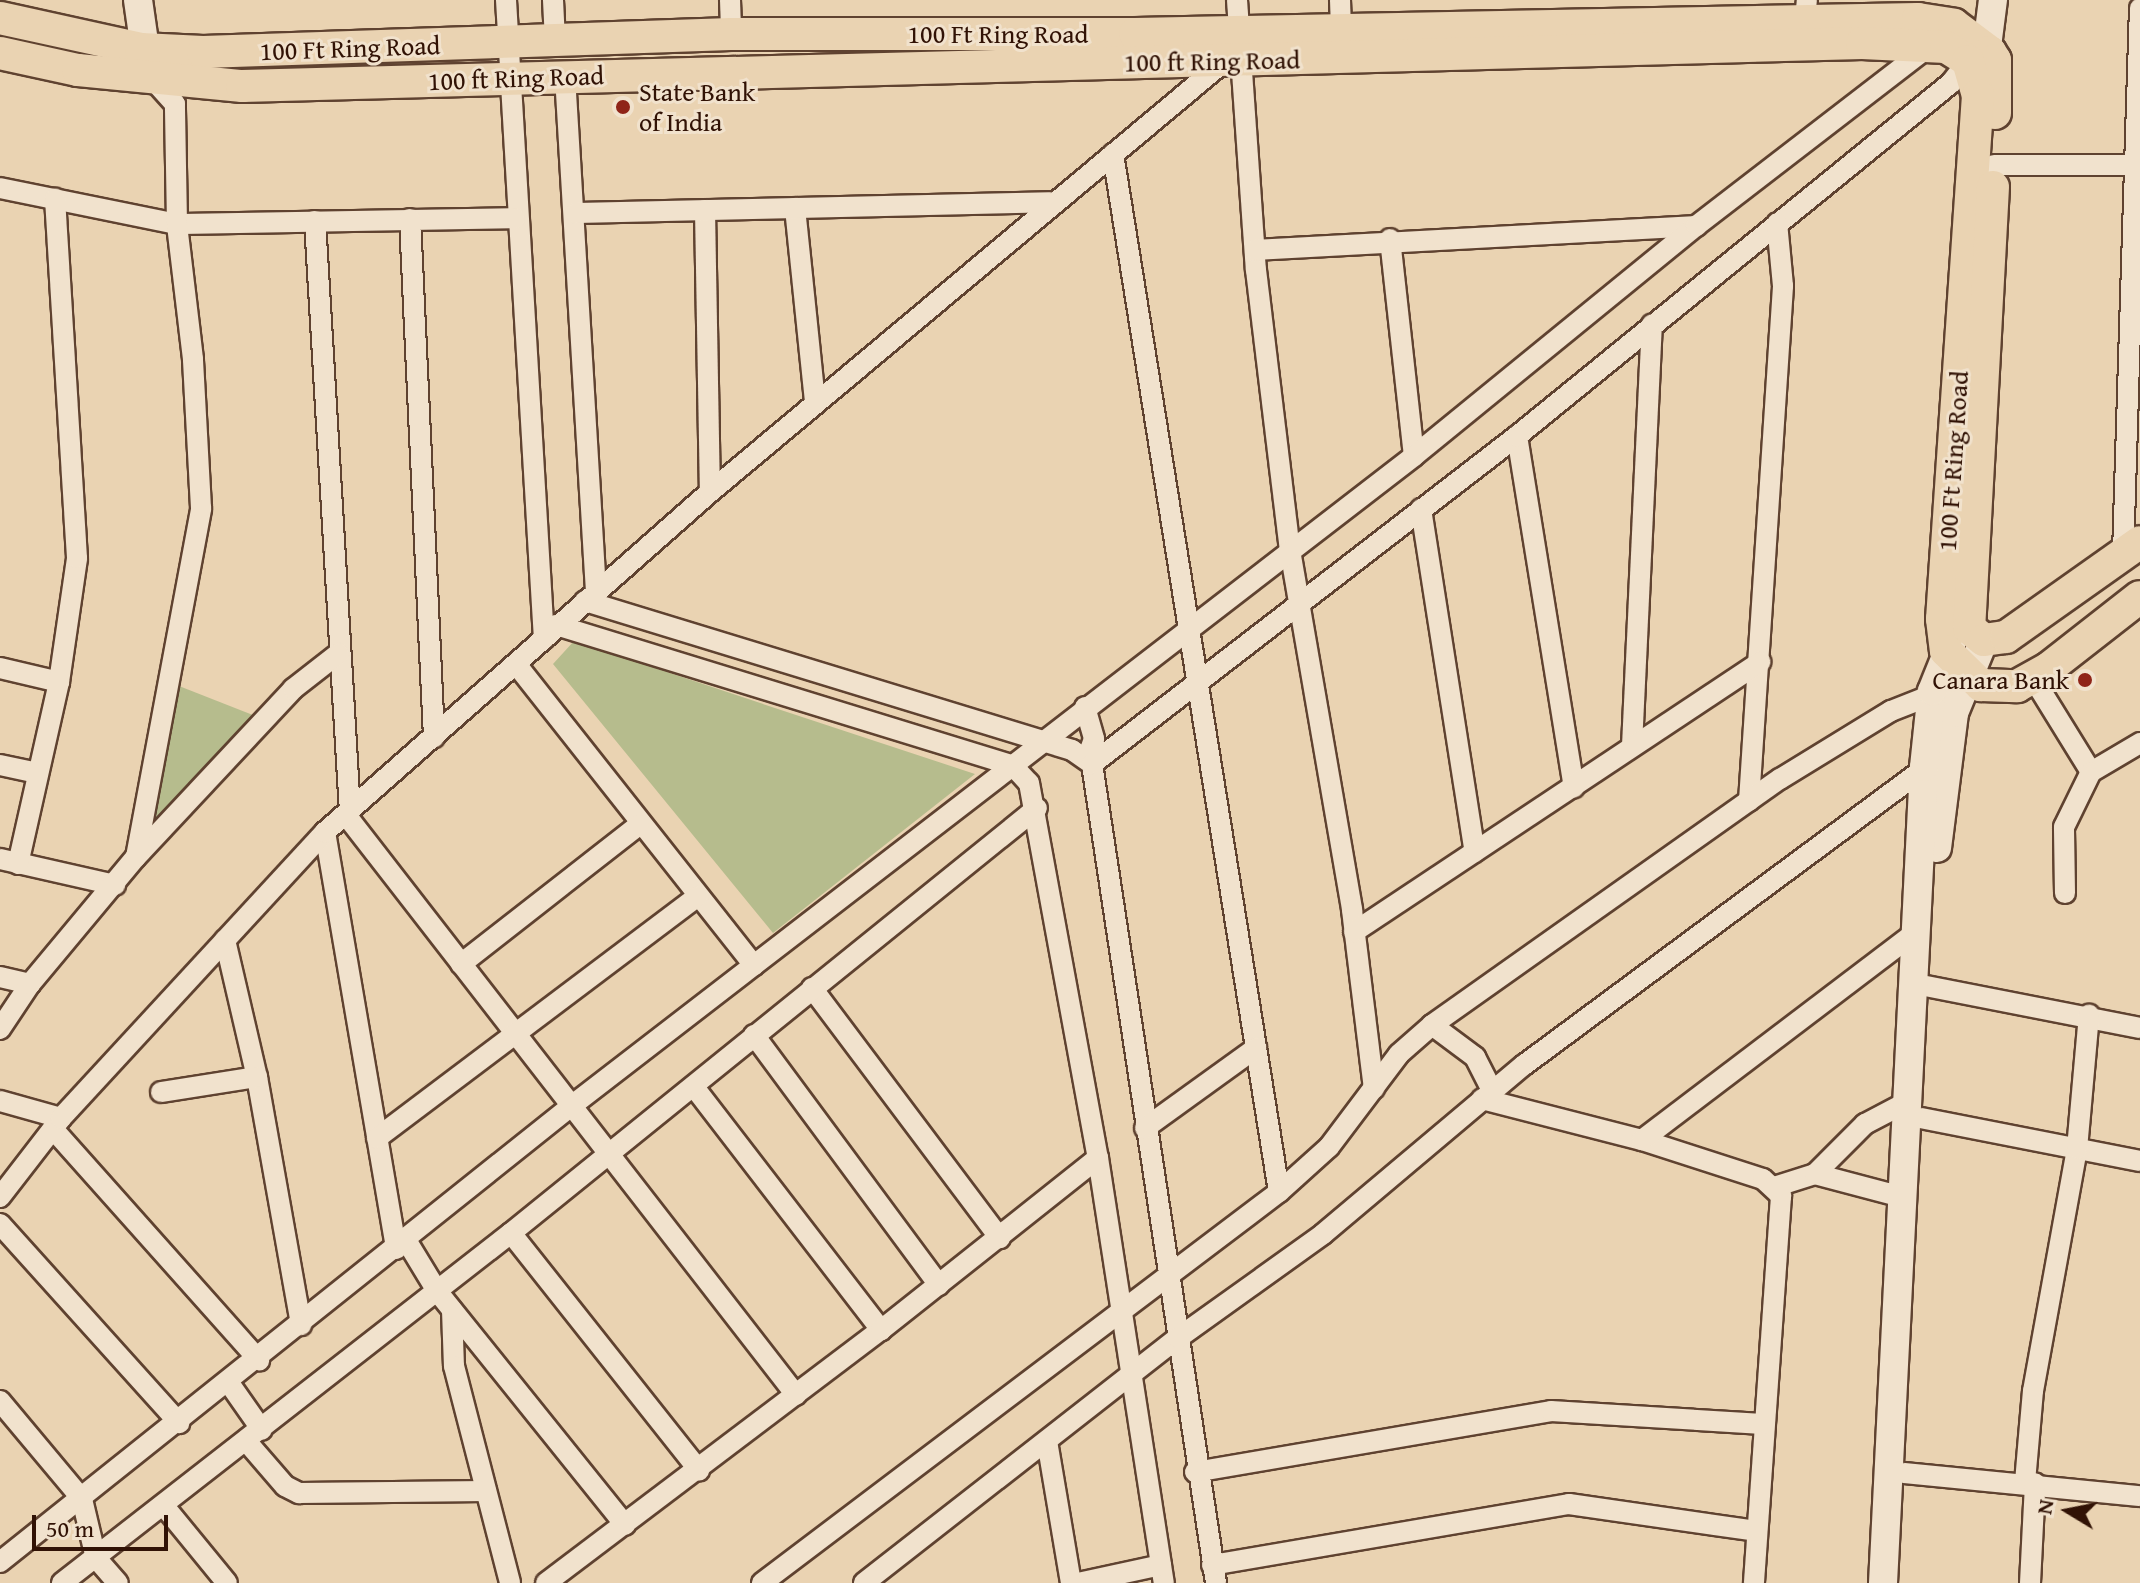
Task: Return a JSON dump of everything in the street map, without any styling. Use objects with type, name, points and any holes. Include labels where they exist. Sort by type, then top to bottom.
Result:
[{"type":"main road","points":[[138,0],[146,63]]},
{"type":"main road","points":[[1965,54],[1976,0]]},
{"type":"main road","points":[[1965,54],[1993,0]]},
{"type":"main road","name":"100 Ft Ring Road","points":[[0,18],[146,63],[320,51],[731,34],[1236,38],[1340,14],[1806,10],[1954,25],[1965,54],[1942,619],[1946,651]]},
{"type":"main road","name":"100 ft Ring Road","points":[[0,53],[78,70],[146,63],[242,86],[565,76],[1236,38],[1965,54]]},
{"type":"main road","points":[[1965,54],[1996,73],[1991,309],[1967,613],[1972,634],[1984,640],[2020,628],[2131,548]]},
{"type":"main road","points":[[1964,683],[1998,689],[2033,678],[2140,597]]},
{"type":"main road","points":[[1883,1583],[1902,1197],[1926,986],[1936,761],[1932,691],[1946,651],[1967,613]]},
{"type":"main road","points":[[1898,1583],[1904,1473],[1915,933],[1936,761],[1964,683],[1984,640]]},
{"type":"main road","points":[[1946,651],[1964,683]]},
{"type":"street","points":[[506,0],[515,218],[550,632]]},
{"type":"street","points":[[553,0],[555,41]]},
{"type":"street","points":[[730,0],[731,34]]},
{"type":"street","points":[[2131,548],[2140,8]]},
{"type":"street","points":[[0,1197],[57,1123],[325,832],[710,492],[1050,202],[1113,154],[1236,38]]},
{"type":"street","points":[[1236,38],[1255,250],[1290,550],[1354,932],[1374,1089]]},
{"type":"street","points":[[1090,761],[1199,683],[1300,601],[1517,436],[1951,83],[1965,54]]},
{"type":"street","points":[[0,1562],[259,1360],[570,1107],[1013,766],[1037,743],[1414,456],[1696,226],[1965,54]]},
{"type":"street","points":[[136,857],[201,508],[193,359],[177,224],[175,104],[146,63]]},
{"type":"street","points":[[565,76],[576,213],[590,596]]},
{"type":"street","points":[[1113,154],[1192,627],[1279,1192]]},
{"type":"street","points":[[1994,165],[2135,165]]},
{"type":"street","points":[[0,188],[177,224],[515,218]]},
{"type":"street","points":[[55,199],[77,558],[59,682],[38,773],[9,862],[115,885]]},
{"type":"street","points":[[576,213],[1050,202]]},
{"type":"street","points":[[999,204],[1024,227]]},
{"type":"street","points":[[795,208],[815,403]]},
{"type":"street","points":[[705,210],[710,492]]},
{"type":"street","points":[[410,219],[434,737]]},
{"type":"street","points":[[315,221],[348,813],[514,1037],[796,1395]]},
{"type":"street","points":[[1749,801],[1761,662],[1783,286],[1777,223]]},
{"type":"street","points":[[1255,250],[1390,239],[1696,226]]},
{"type":"street","points":[[1390,239],[1414,456]]},
{"type":"street","points":[[1632,746],[1652,324]]},
{"type":"street","points":[[1517,436],[1574,787]]},
{"type":"street","points":[[1421,509],[1475,852]]},
{"type":"street","points":[[590,596],[1090,761]]},
{"type":"street","points":[[550,632],[1013,766],[1029,783],[1037,808],[1098,1158],[1163,1574],[1078,1583]]},
{"type":"street","points":[[0,1029],[30,984],[136,857],[293,689],[339,653]]},
{"type":"street","points":[[1354,932],[1761,662]]},
{"type":"street","points":[[516,664],[639,825],[754,965]]},
{"type":"street","points":[[0,668],[59,682]]},
{"type":"street","points":[[2033,678],[2091,772]]},
{"type":"street","points":[[762,1583],[1167,1281],[1279,1192],[1329,1147],[1399,1054],[1432,1025],[1749,801],[1932,691],[1964,683]]},
{"type":"street","points":[[1085,707],[1094,739],[1090,761],[1178,1338],[1195,1472],[1214,1574],[1569,1504],[1756,1531]]},
{"type":"street","points":[[2065,893],[2064,827],[2091,772],[2140,743]]},
{"type":"street","points":[[864,1583],[1178,1338],[1323,1234],[1487,1095],[1936,761]]},
{"type":"street","points":[[0,765],[38,773]]},
{"type":"street","points":[[62,1583],[511,1233],[1037,808]]},
{"type":"street","points":[[461,964],[639,825]]},
{"type":"street","points":[[325,832],[377,1138],[401,1245],[625,1525]]},
{"type":"street","points":[[377,1138],[698,896]]},
{"type":"street","points":[[1642,1140],[1915,933]]},
{"type":"street","points":[[225,940],[257,1077],[301,1325]]},
{"type":"street","points":[[0,977],[30,984]]},
{"type":"street","points":[[1926,986],[2089,1015],[2140,1028]]},
{"type":"street","points":[[812,988],[1000,1238]]},
{"type":"street","points":[[2030,1583],[2033,1391],[2077,1149],[2089,1015]]},
{"type":"street","points":[[1432,1025],[1475,1057],[1487,1095]]},
{"type":"street","points":[[754,1035],[939,1285]]},
{"type":"street","points":[[1145,1128],[1256,1048]]},
{"type":"street","points":[[161,1092],[257,1077]]},
{"type":"street","points":[[694,1087],[881,1330]]},
{"type":"street","points":[[1487,1095],[1642,1140],[1774,1187],[1815,1174],[1865,1124],[1913,1110],[2140,1161]]},
{"type":"street","points":[[0,1101],[57,1123],[259,1360]]},
{"type":"street","points":[[546,1583],[881,1330],[1098,1158]]},
{"type":"street","points":[[1815,1174],[1902,1197]]},
{"type":"street","points":[[1754,1583],[1763,1424],[1783,1208],[1774,1187]]},
{"type":"street","points":[[0,1224],[179,1423]]},
{"type":"street","points":[[511,1233],[699,1470]]},
{"type":"street","points":[[452,1310],[451,1354],[510,1583],[498,1583]]},
{"type":"street","points":[[229,1383],[254,1436],[285,1486],[299,1493],[486,1491]]},
{"type":"street","points":[[0,1401],[82,1499],[96,1558],[118,1583]]},
{"type":"street","points":[[1195,1472],[1551,1411],[1763,1424]]},
{"type":"street","points":[[1047,1441],[1071,1583]]},
{"type":"street","points":[[1904,1473],[2140,1496]]},
{"type":"street","points":[[164,1506],[227,1583]]},
{"type":"green space","points":[[574,641],[975,774],[773,933],[553,664]]},
{"type":"green space","points":[[179,686],[258,717],[150,828]]},
{"type":"place","name":"State Bank of India","points":[[623,107]]},
{"type":"place","name":"Canara Bank","points":[[2085,680]]}]
